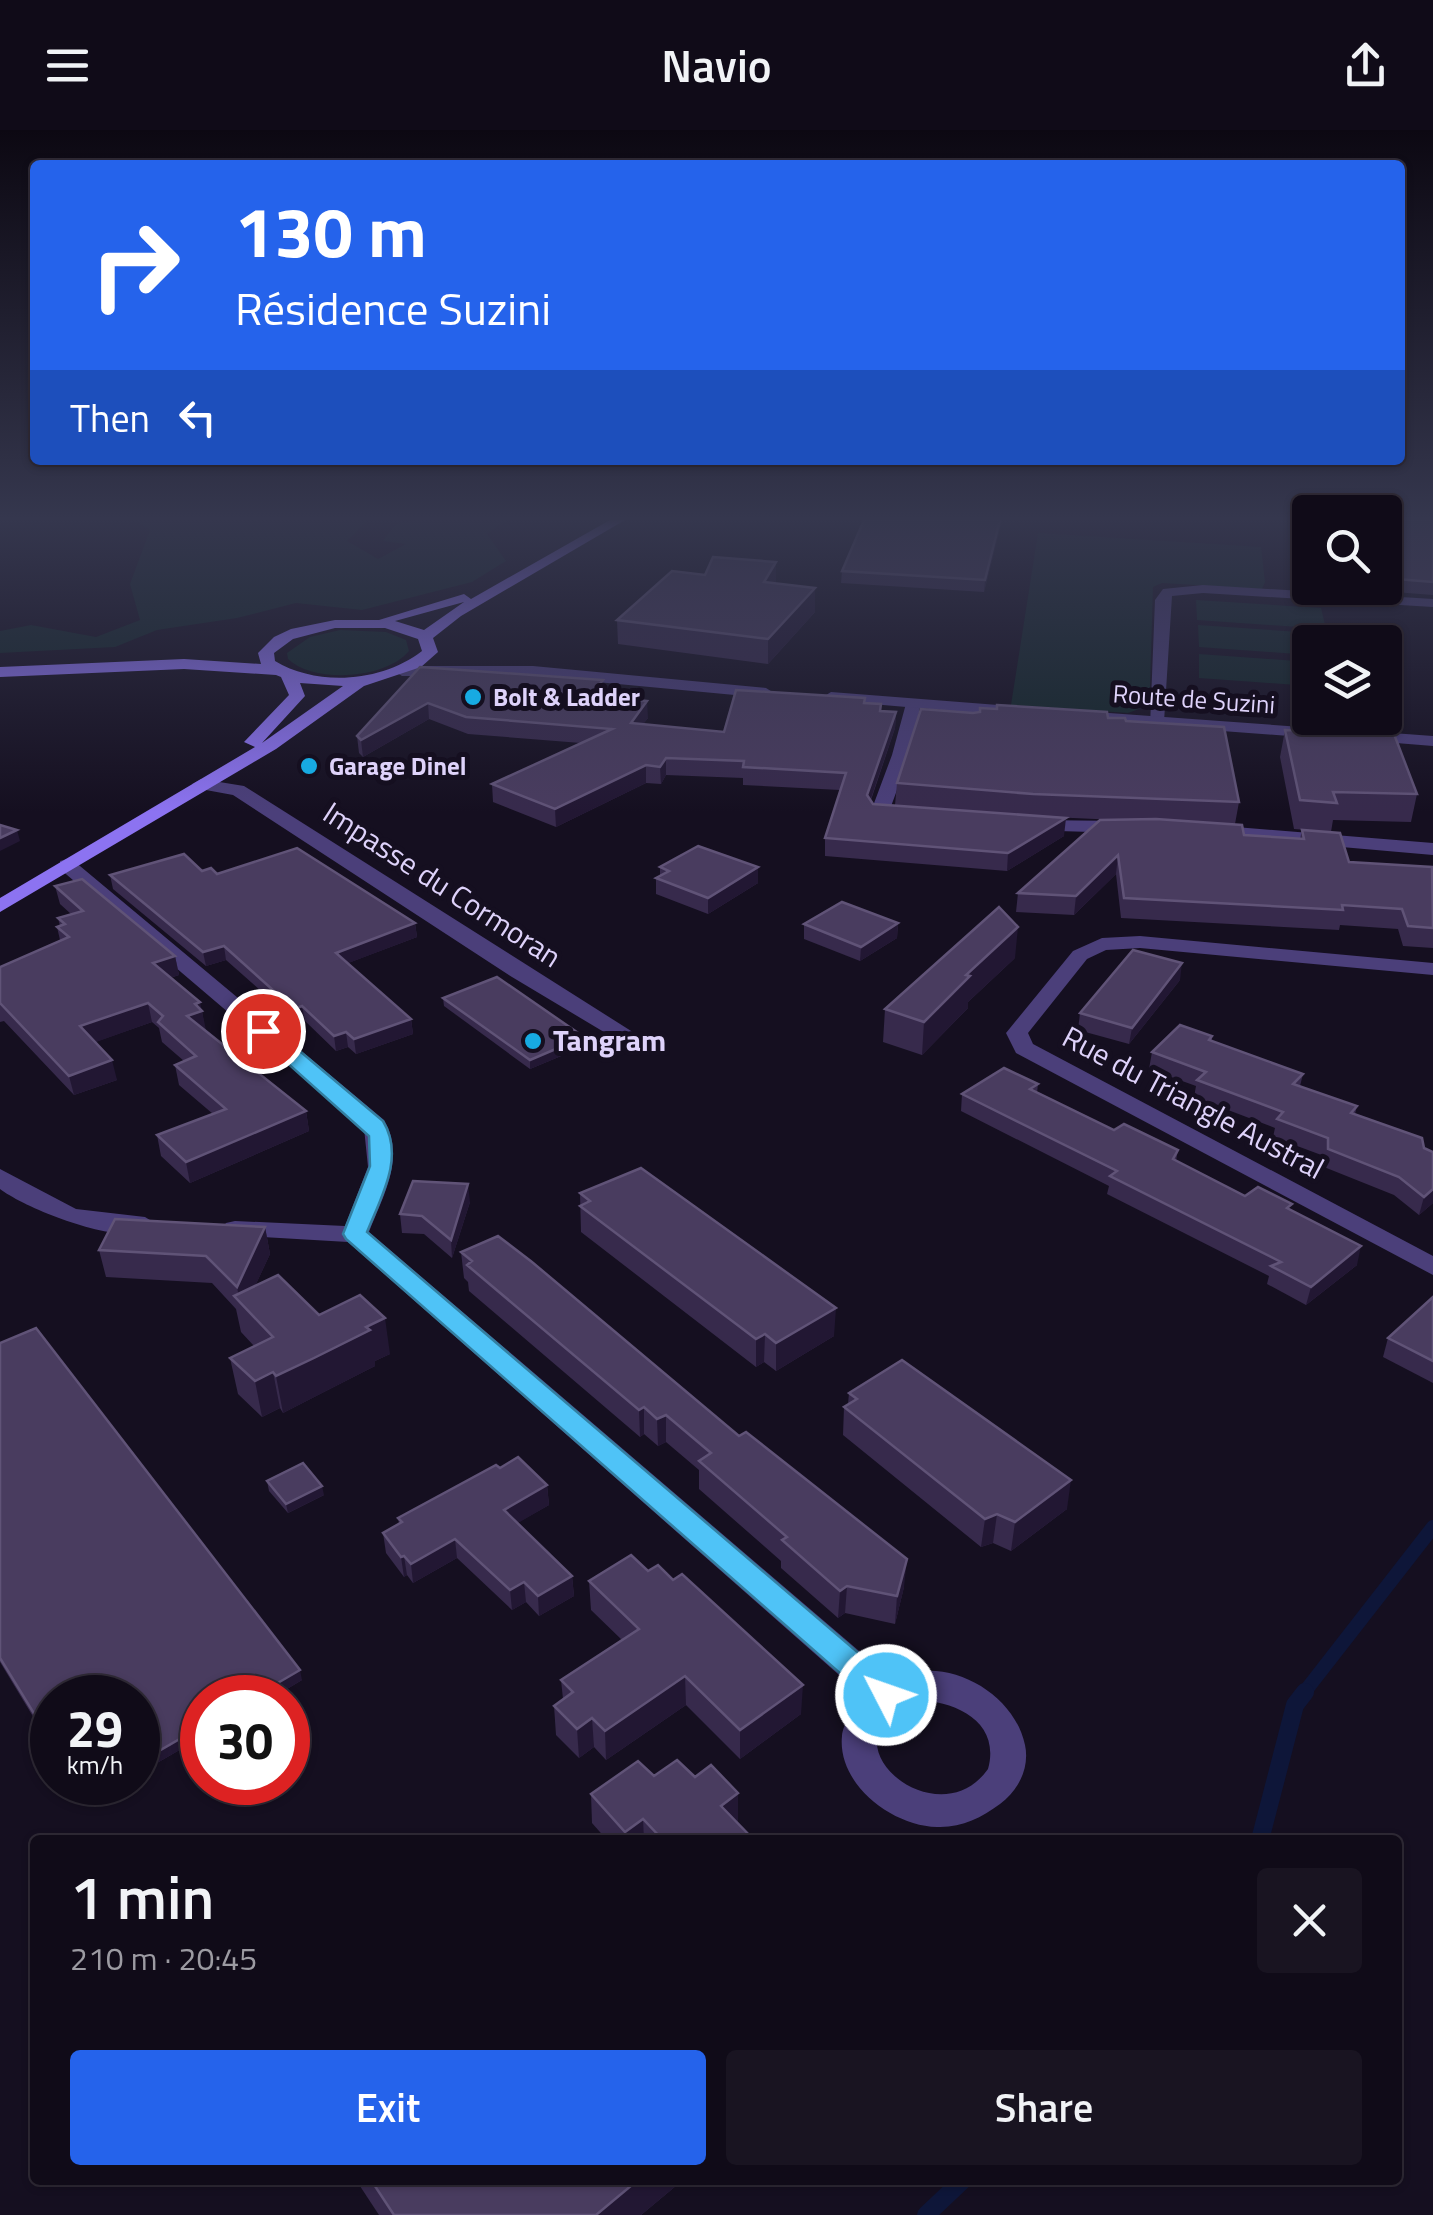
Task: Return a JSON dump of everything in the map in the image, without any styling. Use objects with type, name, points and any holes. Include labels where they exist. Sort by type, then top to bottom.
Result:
[{"type":"main road","points":[[258,642],[393,617]]},
{"type":"main road","points":[[0,906],[270,746],[358,683],[422,661],[428,641],[450,617]]},
{"type":"main road","points":[[359,623],[408,628],[428,641]]},
{"type":"main road","points":[[201,784],[262,735],[297,696],[282,673],[268,664],[266,654],[272,644],[291,634]]},
{"type":"main road","points":[[104,667],[230,649]]},
{"type":"main road","points":[[0,672],[212,664],[341,682],[379,677]]},
{"type":"street","points":[[1156,722],[1161,617]]},
{"type":"street","points":[[428,641],[466,658],[533,670],[775,693]]},
{"type":"street","points":[[402,671],[533,670]]},
{"type":"street","points":[[813,696],[1038,713]]},
{"type":"street","points":[[912,703],[901,755],[878,814],[924,818]]},
{"type":"street","name":"Route de Suzini","points":[[1073,716],[1292,731]]},
{"type":"street","points":[[1354,736],[1433,741]]},
{"type":"street","name":"Impasse du Cormoran","points":[[201,784],[238,790],[520,972],[647,1048]]},
{"type":"street","points":[[1013,825],[1153,828]]},
{"type":"street","points":[[1192,830],[1433,849]]},
{"type":"street","points":[[67,865],[375,1126],[382,1145],[382,1166],[354,1234]]},
{"type":"street","name":"Rue du Triangle Austral","points":[[1433,968],[1140,942],[1102,944],[1080,955],[1017,1034],[1024,1048],[1433,1268]]},
{"type":"street","points":[[0,1177],[30,1201],[74,1218],[179,1226]]},
{"type":"street","points":[[218,1228],[354,1234],[886,1695]]},
{"type":"green space","points":[[240,617],[157,630],[115,647],[0,653],[0,631],[31,625],[96,637],[140,620]]},
{"type":"green space","points":[[1025,617],[1152,617],[1150,687],[1139,709],[1128,713],[1011,705]]},
{"type":"green space","points":[[1197,617],[1323,617],[1325,625],[1292,627]]},
{"type":"green space","points":[[1198,625],[1292,632],[1292,654],[1199,647]]},
{"type":"green space","points":[[340,630],[386,632],[406,640],[409,651],[384,668],[350,675],[315,672],[288,659],[287,653],[310,637]]},
{"type":"green space","points":[[1199,654],[1292,661],[1292,685],[1199,678]]},
{"type":"building","points":[[620,617],[788,617],[768,639],[617,620]]},
{"type":"building","points":[[420,667],[603,680],[591,695],[647,701],[631,723],[724,732],[736,690],[865,698],[864,703],[881,704],[880,711],[896,712],[867,795],[873,804],[1066,818],[1008,853],[825,838],[846,773],[743,767],[744,761],[666,758],[660,767],[646,765],[555,809],[492,784],[612,729],[466,717],[428,703],[361,740],[357,736]]},
{"type":"building","points":[[997,705],[1107,712],[1108,718],[1126,721],[1224,727],[1239,802],[1033,794],[897,783],[921,709],[973,713],[980,712],[980,708],[997,709]]},
{"type":"building","points":[[1285,730],[1292,730],[1292,735],[1394,735],[1417,794],[1333,792],[1337,803],[1300,800]]},
{"type":"building","points":[[1100,820],[1242,825],[1244,835],[1304,839],[1302,830],[1340,833],[1349,862],[1432,867],[1433,928],[1408,926],[1402,909],[1342,905],[1343,910],[1124,898],[1118,855],[1076,896],[1018,893]]},
{"type":"building","points":[[0,825],[17,830],[0,838]]},
{"type":"building","points":[[698,846],[758,867],[708,898],[656,878],[669,871],[660,867]]},
{"type":"building","points":[[297,848],[415,923],[336,953],[411,1019],[354,1039],[346,1032],[334,1036],[302,1006],[294,1009],[224,946],[203,952],[110,875],[184,854],[202,871],[211,868],[217,874]]},
{"type":"building","points":[[82,879],[175,956],[153,963],[200,1002],[195,1004],[202,1011],[187,1016],[306,1111],[186,1162],[157,1135],[226,1109],[175,1065],[196,1056],[158,1022],[163,1016],[148,1003],[80,1026],[112,1060],[69,1076],[0,1003],[0,967],[69,937],[57,927],[65,924],[58,918],[83,911],[55,886]]},
{"type":"building","points":[[842,902],[898,923],[861,947],[804,924]]},
{"type":"building","points":[[999,907],[1018,927],[966,975],[970,976],[924,1022],[885,1009]]},
{"type":"building","points":[[1133,950],[1182,963],[1132,1028],[1080,1013]]},
{"type":"building","points":[[497,977],[584,1037],[530,1060],[443,998]]},
{"type":"building","points":[[1180,1025],[1212,1036],[1209,1040],[1303,1074],[1293,1084],[1357,1106],[1351,1113],[1422,1138],[1424,1148],[1433,1152],[1433,1189],[1424,1197],[1399,1177],[1328,1149],[1328,1138],[1277,1119],[1283,1112],[1197,1080],[1206,1072],[1152,1052]]},
{"type":"building","points":[[1004,1068],[1038,1084],[1030,1089],[1114,1130],[1124,1124],[1178,1150],[1173,1159],[1245,1196],[1258,1187],[1292,1204],[1287,1208],[1361,1246],[1311,1287],[1271,1266],[1281,1262],[1110,1176],[1117,1171],[962,1094]]},
{"type":"building","points":[[641,1168],[836,1308],[776,1343],[765,1334],[756,1339],[580,1206],[590,1201],[580,1193]]},
{"type":"building","points":[[413,1181],[468,1184],[451,1240],[422,1216],[400,1214]]},
{"type":"building","points":[[115,1219],[265,1227],[237,1287],[206,1256],[99,1250]]},
{"type":"building","points":[[498,1236],[739,1436],[746,1432],[907,1559],[897,1596],[847,1586],[840,1591],[782,1540],[787,1537],[699,1461],[711,1453],[666,1415],[657,1419],[644,1407],[639,1410],[467,1265],[472,1261],[461,1252]]},
{"type":"building","points":[[278,1275],[319,1315],[360,1295],[385,1318],[366,1327],[370,1330],[314,1358],[255,1381],[230,1358],[273,1337],[234,1296]]},
{"type":"building","points":[[1433,1297],[1433,1361],[1388,1338]]},
{"type":"building","points":[[36,1328],[300,1670],[291,1675],[180,1675],[180,1739],[160,1750],[160,1675],[30,1675],[30,1707],[0,1658],[0,1343]]},
{"type":"building","points":[[902,1360],[1071,1480],[1015,1522],[997,1514],[985,1519],[844,1407],[857,1399],[849,1393]]},
{"type":"building","points":[[518,1457],[547,1485],[504,1510],[572,1576],[538,1596],[524,1582],[510,1590],[455,1539],[411,1564],[383,1533],[402,1522],[398,1518]]},
{"type":"building","points":[[303,1463],[322,1486],[286,1504],[267,1481]]},
{"type":"building","points":[[631,1555],[648,1571],[658,1565],[673,1580],[682,1574],[803,1685],[740,1730],[685,1676],[605,1731],[592,1718],[577,1729],[554,1706],[573,1692],[561,1680],[639,1629],[589,1581]]},
{"type":"building","points":[[677,1760],[695,1777],[711,1765],[738,1793],[721,1806],[749,1835],[658,1835],[643,1819],[625,1832],[591,1794],[638,1761],[654,1776]]},
{"type":"building","points":[[374,2185],[632,2185],[596,2215],[394,2215]]},
{"type":"waterway","points":[[1303,1694],[1433,1527]]},
{"type":"waterway","points":[[1261,1835],[1295,1705],[1305,1692]]},
{"type":"waterway","points":[[926,2215],[958,2185]]},
{"type":"place","name":"Bolt & Ladder","points":[[473,697]]},
{"type":"place","name":"Garage Dinel","points":[[309,766]]},
{"type":"place","name":"Tangram","points":[[533,1041]]},
{"type":"route","points":[[263,1031],[375,1126],[380,1136],[382,1166],[354,1234],[886,1695]]}]
